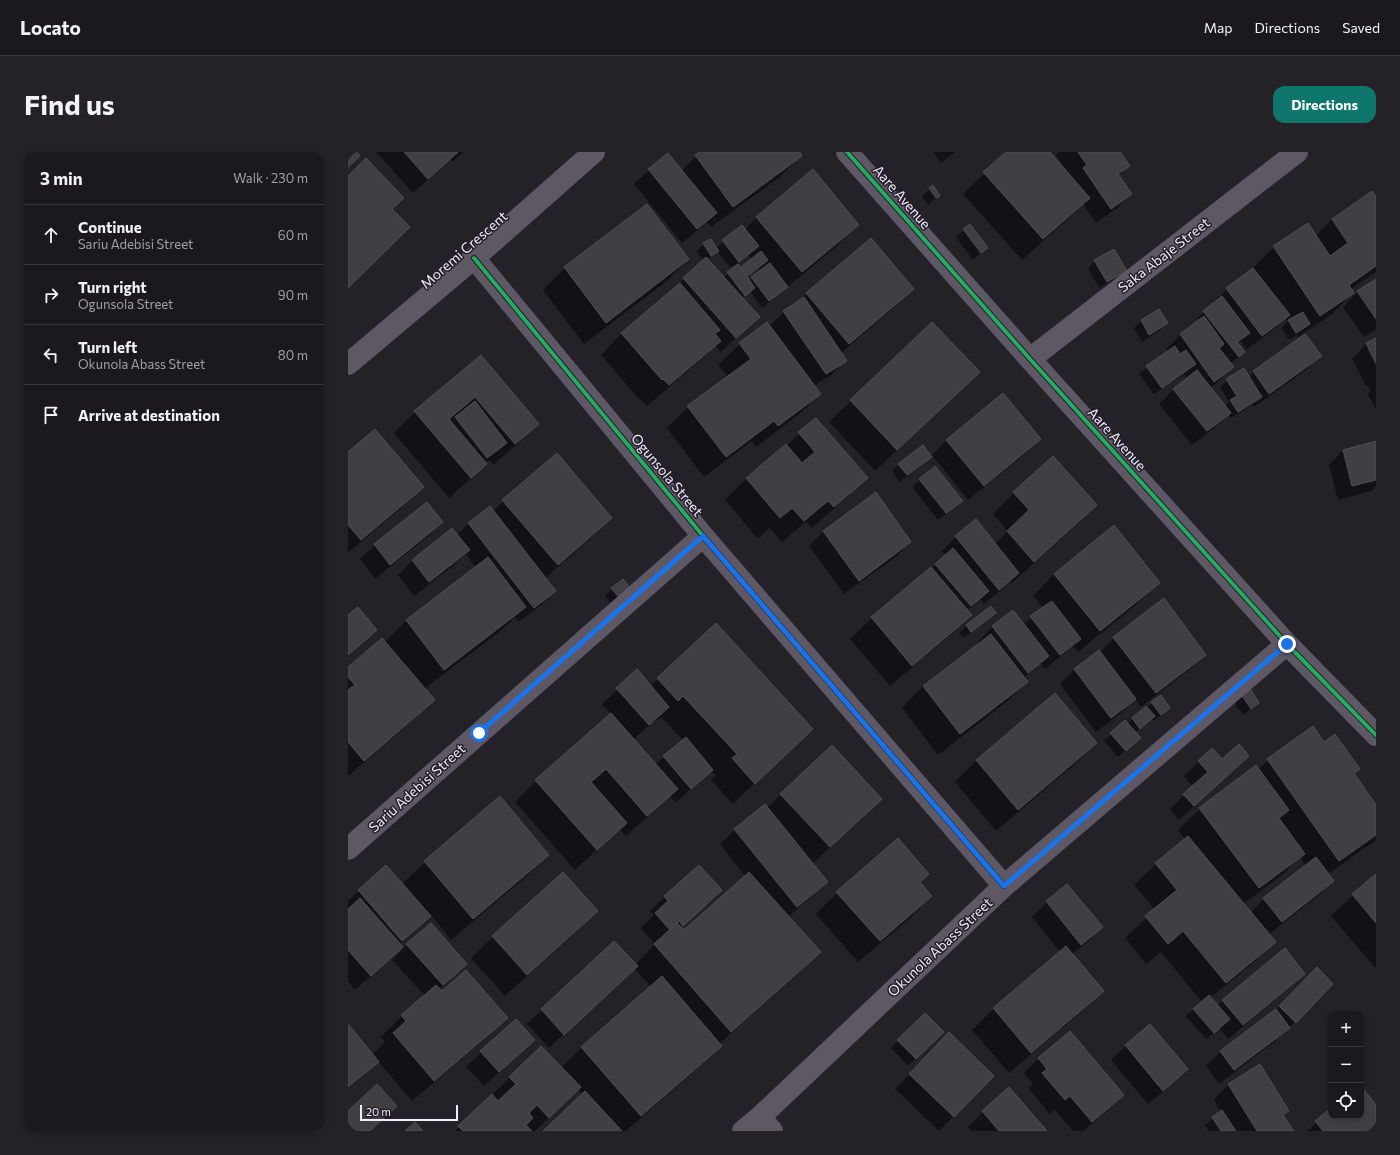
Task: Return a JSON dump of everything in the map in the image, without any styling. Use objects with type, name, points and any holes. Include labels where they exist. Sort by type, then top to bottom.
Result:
[{"type":"street","name":"Moremi Crescent","points":[[348,364],[474,258],[594,152]]},
{"type":"street","name":"Aare Avenue","points":[[847,152],[1030,359],[1287,644],[1376,735]]},
{"type":"street","name":"Saka Abaje Street","points":[[1030,359],[1297,152]]},
{"type":"street","name":"Ogunsola Street","points":[[474,258],[703,536],[1004,886]]},
{"type":"street","name":"Sariu Adebisi Street","points":[[348,849],[703,536]]},
{"type":"street","name":"Okunola Abass Street","points":[[743,1131],[766,1124],[1004,886],[1287,644]]},
{"type":"building","points":[[348,152],[357,152],[360,156],[348,167]]},
{"type":"building","points":[[404,152],[458,152],[428,179]]},
{"type":"building","points":[[700,152],[800,152],[802,156],[733,207],[695,155]]},
{"type":"building","points":[[1006,152],[1050,152],[1090,198],[1043,239],[983,172]]},
{"type":"building","points":[[1078,152],[1120,152],[1130,166],[1118,174],[1132,194],[1111,209],[1083,168],[1087,165]]},
{"type":"building","points":[[668,153],[717,213],[697,229],[648,169]]},
{"type":"building","points":[[366,158],[404,198],[392,209],[410,227],[348,288],[348,176]]},
{"type":"building","points":[[813,169],[859,225],[802,272],[756,217]]},
{"type":"building","points":[[933,185],[940,196],[936,198],[929,188]]},
{"type":"building","points":[[1372,191],[1376,197],[1376,266],[1349,285],[1354,293],[1320,316],[1273,246],[1308,223],[1330,256],[1348,243],[1332,219]]},
{"type":"building","points":[[647,204],[689,259],[606,323],[564,267]]},
{"type":"building","points":[[970,224],[988,248],[981,253],[963,229]]},
{"type":"building","points":[[742,225],[759,246],[739,262],[722,240]]},
{"type":"building","points":[[871,238],[914,289],[849,344],[806,293]]},
{"type":"building","points":[[711,239],[719,251],[711,256],[703,243]]},
{"type":"building","points":[[1114,249],[1127,271],[1107,282],[1094,260]]},
{"type":"building","points":[[761,251],[768,260],[748,276],[741,267]]},
{"type":"building","points":[[706,257],[760,317],[736,338],[683,278]]},
{"type":"building","points":[[770,263],[788,287],[769,301],[751,277]]},
{"type":"building","points":[[738,264],[755,288],[745,296],[727,272]]},
{"type":"building","points":[[1253,268],[1290,315],[1262,336],[1226,288]]},
{"type":"building","points":[[1376,279],[1376,319],[1357,291]]},
{"type":"building","points":[[680,283],[720,330],[715,334],[721,341],[669,385],[663,379],[662,380],[621,333]]},
{"type":"building","points":[[1222,296],[1250,333],[1237,342],[1245,352],[1239,357],[1203,311]]},
{"type":"building","points":[[804,297],[847,361],[826,374],[783,311]]},
{"type":"building","points":[[1159,309],[1168,323],[1149,335],[1141,320]]},
{"type":"building","points":[[1303,312],[1310,324],[1296,333],[1288,320]]},
{"type":"building","points":[[1204,316],[1224,344],[1219,348],[1234,367],[1214,382],[1180,334]]},
{"type":"building","points":[[767,322],[821,394],[778,426],[774,421],[726,457],[687,406],[751,359],[739,343]]},
{"type":"building","points":[[932,322],[980,372],[897,450],[850,400]]},
{"type":"building","points":[[1305,334],[1322,356],[1269,394],[1253,371]]},
{"type":"building","points":[[1376,338],[1376,363],[1366,343]]},
{"type":"building","points":[[1175,346],[1180,354],[1186,350],[1196,364],[1162,388],[1146,366]]},
{"type":"building","points":[[481,355],[539,424],[515,444],[475,397],[449,419],[487,464],[471,478],[414,411]]},
{"type":"building","points":[[1244,368],[1262,397],[1238,412],[1230,400],[1237,396],[1226,379]]},
{"type":"building","points":[[1197,370],[1231,413],[1207,431],[1173,389]]},
{"type":"building","points":[[1003,393],[1041,439],[984,486],[946,440]]},
{"type":"building","points":[[475,401],[507,443],[487,458],[455,417]]},
{"type":"building","points":[[816,418],[868,478],[834,507],[828,501],[804,521],[792,508],[780,518],[746,478],[786,444],[802,463],[815,452],[798,432]]},
{"type":"building","points":[[375,429],[424,487],[361,540],[348,525],[348,452]]},
{"type":"building","points":[[1376,441],[1376,480],[1352,486],[1343,450]]},
{"type":"building","points":[[923,445],[932,457],[907,475],[898,464]]},
{"type":"building","points":[[557,453],[612,518],[558,565],[502,500]]},
{"type":"building","points":[[1053,456],[1097,505],[1034,562],[1007,531],[1029,510],[1013,492]]},
{"type":"building","points":[[935,466],[963,501],[946,513],[919,479]]},
{"type":"building","points":[[876,492],[911,542],[859,581],[823,531]]},
{"type":"building","points":[[427,502],[443,522],[390,565],[374,544]]},
{"type":"building","points":[[490,506],[556,591],[534,608],[468,523]]},
{"type":"building","points":[[976,519],[1019,573],[999,590],[955,536]]},
{"type":"building","points":[[1114,525],[1160,583],[1100,631],[1054,574]]},
{"type":"building","points":[[452,528],[470,550],[429,582],[412,560]]},
{"type":"building","points":[[953,548],[989,591],[971,606],[935,564]]},
{"type":"building","points":[[488,557],[526,607],[444,670],[406,620]]},
{"type":"building","points":[[931,567],[972,615],[912,666],[871,617]]},
{"type":"building","points":[[623,579],[633,591],[622,601],[611,588]]},
{"type":"building","points":[[1164,598],[1206,655],[1156,693],[1113,637]]},
{"type":"building","points":[[1052,601],[1081,639],[1060,655],[1030,616]]},
{"type":"building","points":[[991,606],[996,613],[971,632],[966,625]]},
{"type":"building","points":[[358,607],[377,630],[348,655],[348,615]]},
{"type":"building","points":[[1013,610],[1049,656],[1028,673],[992,626]]},
{"type":"building","points":[[716,623],[813,729],[755,784],[732,758],[737,754],[683,696],[678,701],[657,678]]},
{"type":"building","points":[[991,634],[1028,682],[960,734],[923,686]]},
{"type":"building","points":[[382,638],[435,700],[364,761],[348,742],[348,690],[355,685],[348,677],[348,667]]},
{"type":"building","points":[[1099,650],[1136,699],[1111,718],[1074,669]]},
{"type":"building","points":[[637,669],[669,707],[649,725],[616,688]]},
{"type":"building","points":[[1250,688],[1259,703],[1251,709],[1241,694]]},
{"type":"building","points":[[1055,693],[1097,743],[1018,810],[976,760]]},
{"type":"building","points":[[1161,695],[1170,708],[1161,715],[1151,702]]},
{"type":"building","points":[[1146,706],[1155,716],[1140,729],[1132,718]]},
{"type":"building","points":[[611,713],[678,789],[647,816],[606,769],[591,782],[627,823],[597,850],[535,780]]},
{"type":"building","points":[[1125,720],[1141,738],[1126,751],[1110,733]]},
{"type":"building","points":[[1313,726],[1324,742],[1335,734],[1360,769],[1354,773],[1376,805],[1376,835],[1339,861],[1267,759]]},
{"type":"building","points":[[686,737],[713,770],[691,789],[663,756]]},
{"type":"building","points":[[1239,744],[1249,756],[1194,806],[1183,794],[1208,772],[1198,761],[1212,748],[1222,759]]},
{"type":"building","points":[[832,745],[882,799],[830,847],[780,794]]},
{"type":"building","points":[[1256,765],[1289,810],[1279,818],[1305,854],[1259,888],[1199,808]]},
{"type":"building","points":[[500,796],[549,855],[473,919],[424,861]]},
{"type":"building","points":[[765,804],[828,882],[797,907],[734,829]]},
{"type":"building","points":[[1188,836],[1276,942],[1226,983],[1183,931],[1168,944],[1145,916],[1177,890],[1155,863]]},
{"type":"building","points":[[898,838],[929,874],[920,882],[932,896],[880,941],[836,892]]},
{"type":"building","points":[[1316,857],[1334,881],[1282,922],[1263,898]]},
{"type":"building","points":[[386,865],[431,916],[402,941],[358,890]]},
{"type":"building","points":[[699,865],[722,890],[683,926],[679,921],[670,930],[655,913],[668,901],[664,896]]},
{"type":"building","points":[[563,872],[598,911],[527,975],[492,936]]},
{"type":"building","points":[[749,872],[821,952],[731,1032],[654,944],[677,923],[684,930]]},
{"type":"building","points":[[1376,874],[1376,923],[1352,894]]},
{"type":"building","points":[[1067,884],[1103,927],[1081,945],[1046,901]]},
{"type":"building","points":[[360,898],[403,947],[371,976],[348,950],[348,909]]},
{"type":"building","points":[[431,923],[467,964],[443,985],[406,944]]},
{"type":"building","points":[[614,941],[638,966],[564,1035],[541,1009]]},
{"type":"building","points":[[1066,946],[1104,991],[1031,1053],[993,1008]]},
{"type":"building","points":[[1285,948],[1305,974],[1243,1025],[1222,1000]]},
{"type":"building","points":[[1317,967],[1333,984],[1296,1023],[1279,1006]]},
{"type":"building","points":[[466,970],[508,1018],[434,1081],[393,1033],[406,1021],[401,1015],[436,985],[442,991]]},
{"type":"building","points":[[662,976],[722,1046],[641,1116],[581,1047]]},
{"type":"building","points":[[1209,995],[1230,1019],[1214,1033],[1193,1009]]},
{"type":"building","points":[[1276,1009],[1290,1028],[1234,1070],[1220,1051]]},
{"type":"building","points":[[925,1013],[944,1032],[916,1059],[897,1040]]},
{"type":"building","points":[[516,1019],[535,1040],[499,1072],[480,1051]]},
{"type":"building","points":[[348,1024],[379,1062],[348,1087]]},
{"type":"building","points":[[1150,1024],[1188,1069],[1163,1091],[1125,1045]]},
{"type":"building","points":[[1070,1031],[1124,1095],[1092,1122],[1070,1096],[1065,1100],[1042,1073],[1047,1069],[1038,1058]]},
{"type":"building","points":[[949,1032],[994,1076],[954,1117],[909,1074]]},
{"type":"building","points":[[541,1046],[581,1087],[549,1118],[537,1105],[529,1113],[533,1118],[526,1125],[532,1131],[463,1131],[458,1126],[492,1094],[498,1101],[516,1084],[509,1077]]},
{"type":"building","points":[[1260,1064],[1289,1111],[1283,1115],[1294,1131],[1257,1131],[1228,1084]]},
{"type":"building","points":[[377,1084],[397,1106],[370,1131],[348,1131],[348,1111]]},
{"type":"building","points":[[1009,1087],[1047,1131],[999,1131],[982,1111]]},
{"type":"building","points":[[1364,1090],[1376,1105],[1376,1131],[1323,1131],[1315,1121],[1328,1110],[1328,1119],[1364,1119]]},
{"type":"building","points":[[585,1091],[622,1131],[543,1131]]},
{"type":"building","points":[[1222,1110],[1236,1131],[1221,1131],[1212,1117]]},
{"type":"building","points":[[415,1122],[423,1131],[405,1131]]},
{"type":"cycle path","points":[[847,152],[1030,359],[1287,644],[1376,735]]},
{"type":"cycle path","points":[[474,258],[703,536],[1004,886]]},
{"type":"route","points":[[479,733],[703,536],[1004,886],[1287,644]]}]
